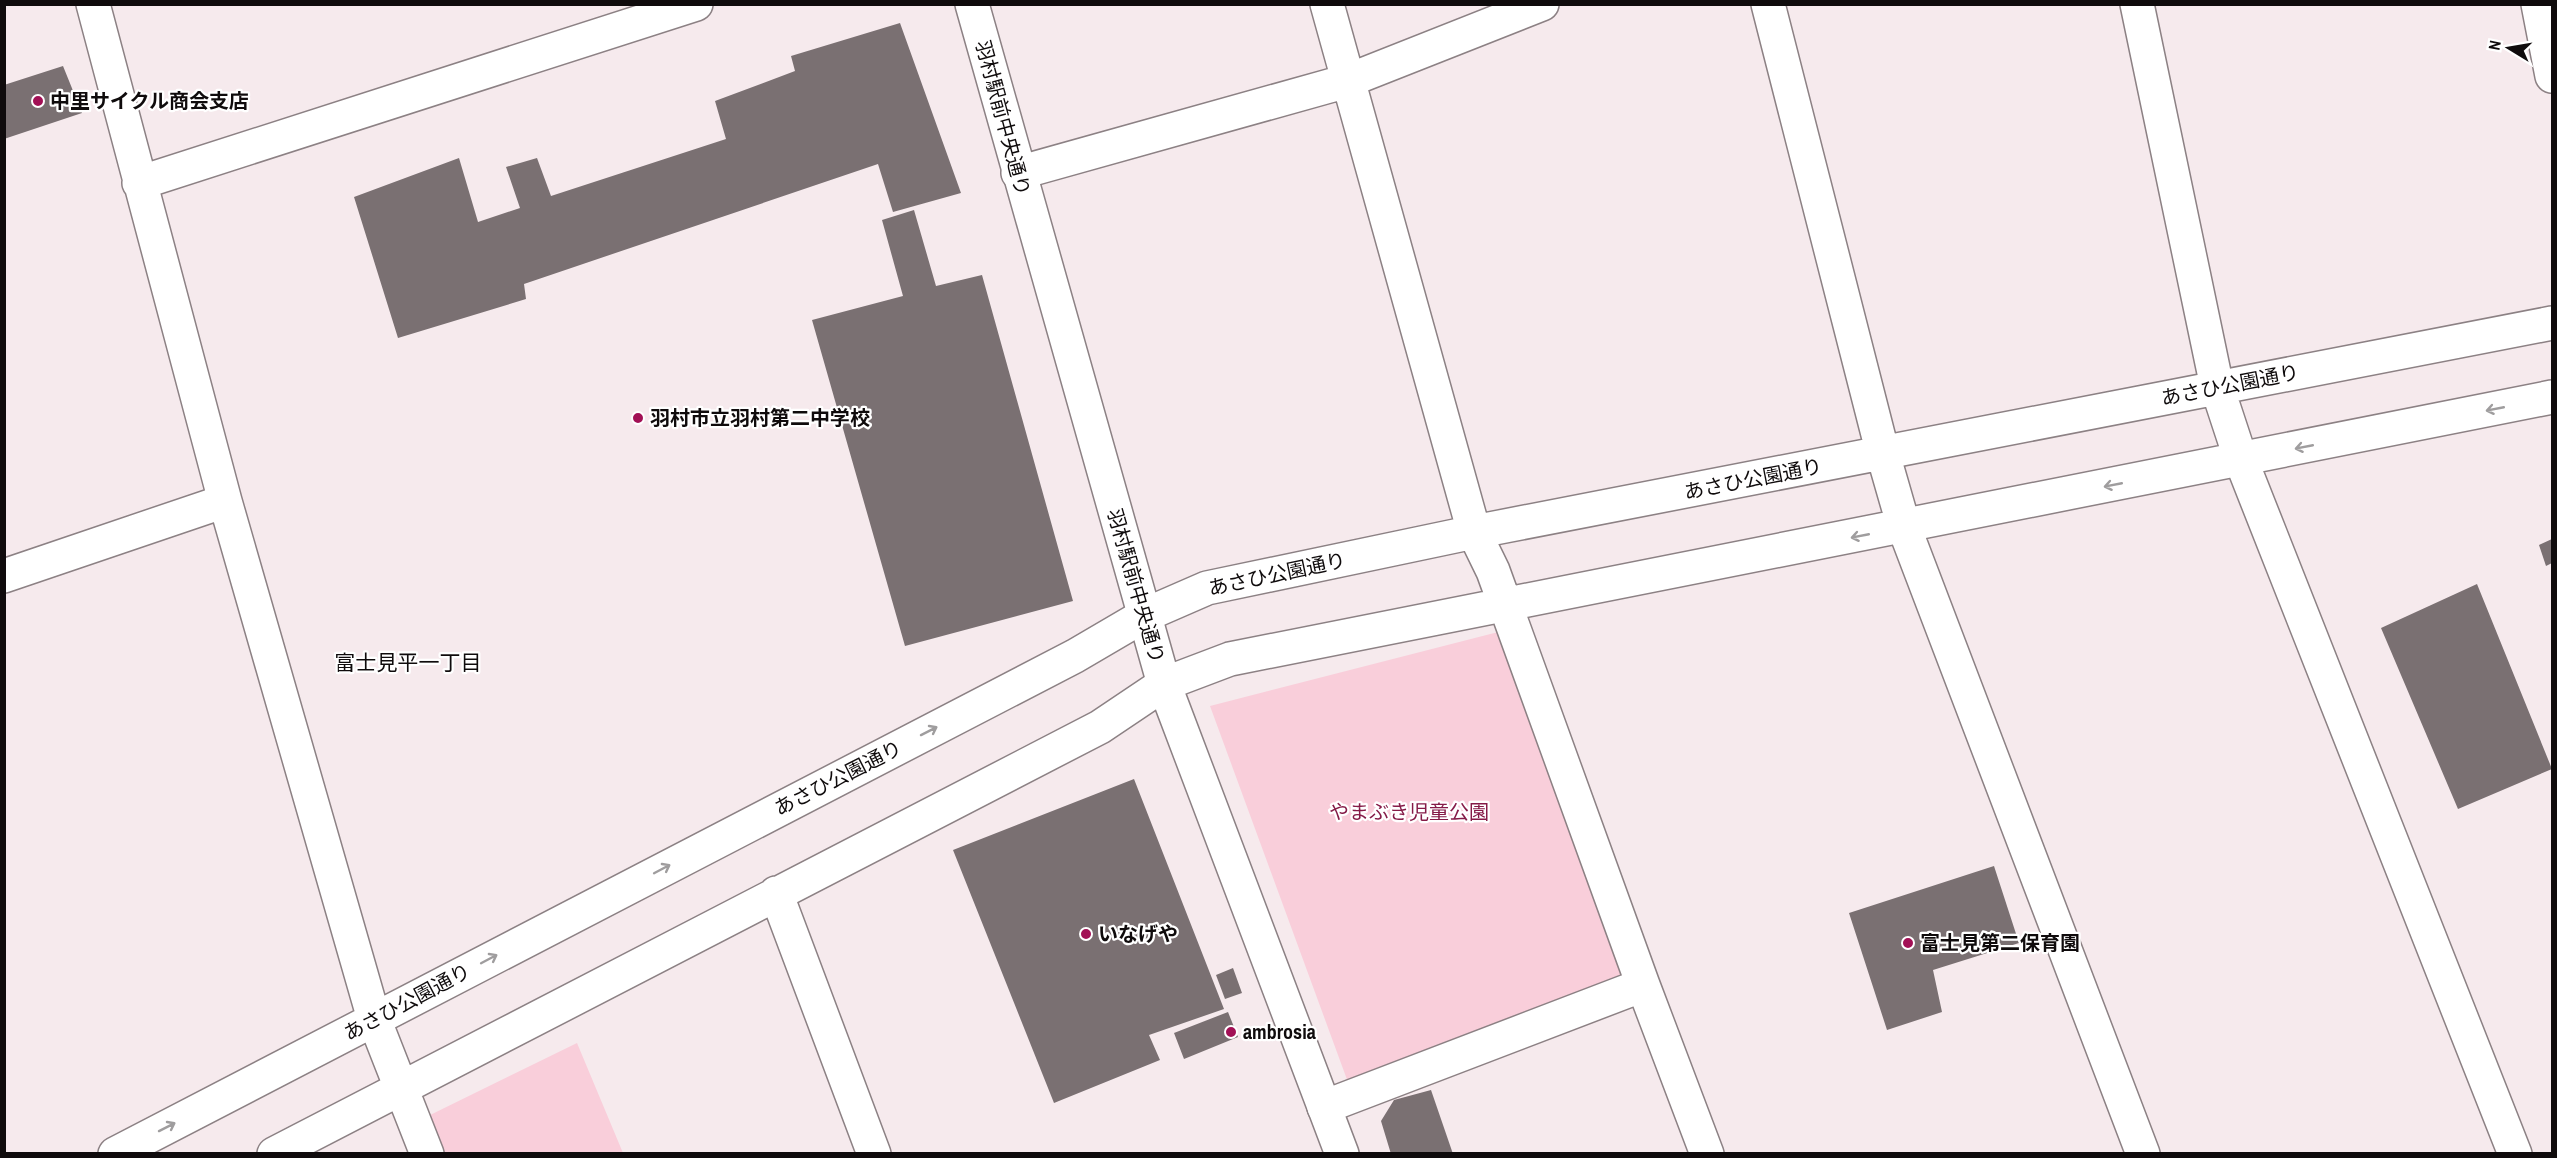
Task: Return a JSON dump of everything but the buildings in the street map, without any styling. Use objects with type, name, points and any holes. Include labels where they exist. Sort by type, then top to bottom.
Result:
[{"type":"street","points":[[93,4],[225,501],[374,1019],[427,1154]]},
{"type":"street","points":[[139,183],[696,4]]},
{"type":"street","name":"羽村駅前中央通り","points":[[972,4],[1018,174],[1164,684],[1342,1154]]},
{"type":"street","points":[[1327,4],[1474,532],[1493,571],[1643,985],[1707,1154]]},
{"type":"street","points":[[1018,174],[1347,81],[1542,4]]},
{"type":"street","points":[[1768,4],[1883,454],[1904,527],[2143,1154]]},
{"type":"street","points":[[2137,4],[2217,387],[2241,460],[2515,1154]]},
{"type":"street","points":[[2538,4],[2553,76]]},
{"type":"street","name":"あさひ公園通り","points":[[115,1154],[1075,656],[1145,615],[1207,588],[1474,532],[2553,323]]},
{"type":"street","points":[[274,1154],[1100,727],[1164,684],[1230,659],[2553,397]]},
{"type":"street","points":[[4,576],[225,501]]},
{"type":"street","points":[[776,893],[874,1154]]},
{"type":"street","points":[[1324,1107],[1643,985]]},
{"type":"green space","name":"やまぶき児童公園","points":[[1506,630],[1623,982],[1349,1085],[1210,706]]},
{"type":"green space","points":[[577,1043],[623,1153],[437,1153],[424,1118]]},
{"type":"place","name":"中里サイクル商会支店","points":[[38,101]]},
{"type":"place","name":"羽村市立羽村第二中学校","points":[[638,418]]},
{"type":"place","name":"いなげや","points":[[1086,934]]},
{"type":"place","name":"富士見第二保育園","points":[[1908,943]]},
{"type":"place","name":"ambrosia","points":[[1231,1032]]},
{"type":"district","name":"富士見平一丁目","points":[[408,663]]}]
